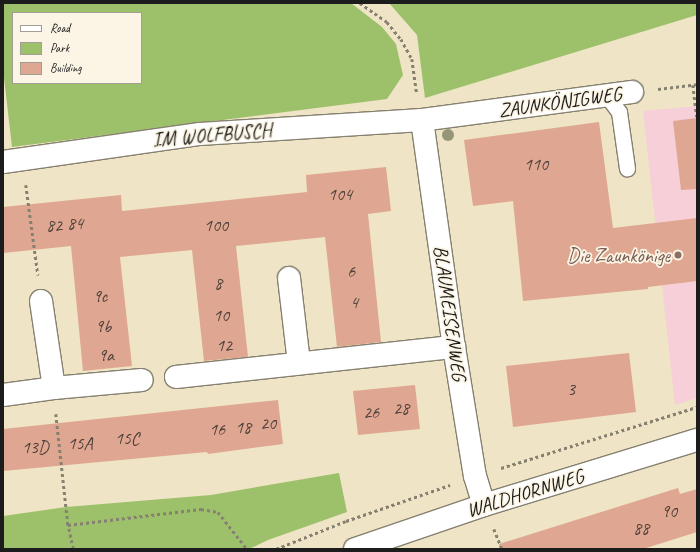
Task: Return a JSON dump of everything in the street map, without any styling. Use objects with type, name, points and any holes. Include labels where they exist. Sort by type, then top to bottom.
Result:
[{"type":"street","name":"ZAUNKÖNIGWEG","points":[[422,120],[632,92]]},
{"type":"street","name":"IM WOLFBUSCH","points":[[13,160],[200,134],[422,120]]},
{"type":"street","name":"BLAUMEISENWEG","points":[[422,120],[454,347],[475,476],[484,505]]},
{"type":"street","points":[[289,278],[299,363]]},
{"type":"street","points":[[41,301],[54,388]]},
{"type":"street","points":[[176,376],[454,347]]},
{"type":"street","points":[[3,395],[54,388],[142,380]]},
{"type":"street","name":"WALDHORNWEG","points":[[355,549],[484,505],[697,440]]},
{"type":"lane","points":[[607,96],[619,112],[627,168]]},
{"type":"path","points":[[360,3],[387,22],[401,39],[412,59],[422,120]]},
{"type":"path","name":"ZAUNKÖNIGWEG","points":[[632,92],[697,84]]},
{"type":"path","points":[[692,85],[697,117]]},
{"type":"path","points":[[13,160],[41,301]]},
{"type":"path","points":[[54,388],[68,525],[73,549]]},
{"type":"path","points":[[68,525],[201,509],[218,512],[246,549]]},
{"type":"shaded area","name":"Die Zaunkönige","points":[[697,106],[697,398],[675,405],[643,111]]},
{"type":"green space","points":[[3,3],[351,3],[382,27],[396,44],[403,75],[387,99],[12,147],[3,69]]},
{"type":"green space","points":[[389,3],[697,3],[697,15],[425,98],[417,35]]},
{"type":"green space","points":[[339,473],[347,512],[268,540],[249,549],[3,549],[3,516],[66,507],[211,495]]},
{"type":"building","points":[[697,118],[697,189],[681,190],[673,121]]},
{"type":"building","points":[[599,122],[613,228],[697,218],[697,281],[648,287],[648,289],[523,301],[513,201],[473,206],[464,140]]},
{"type":"building","points":[[386,167],[391,211],[368,214],[381,342],[337,347],[325,237],[236,246],[248,357],[204,361],[192,250],[120,257],[132,366],[83,371],[71,246],[3,253],[3,207],[121,195],[122,211],[307,192],[306,175]]},
{"type":"building","points":[[629,353],[636,412],[513,427],[506,366]]},
{"type":"building","points":[[415,385],[420,429],[358,435],[353,391]]},
{"type":"building","points":[[278,400],[283,444],[208,454],[207,452],[3,471],[3,429]]},
{"type":"building","points":[[678,488],[680,494],[697,489],[697,532],[643,549],[500,549],[499,544]]},
{"type":"place","name":"Die Zaunkönige","points":[[678,255]]}]
